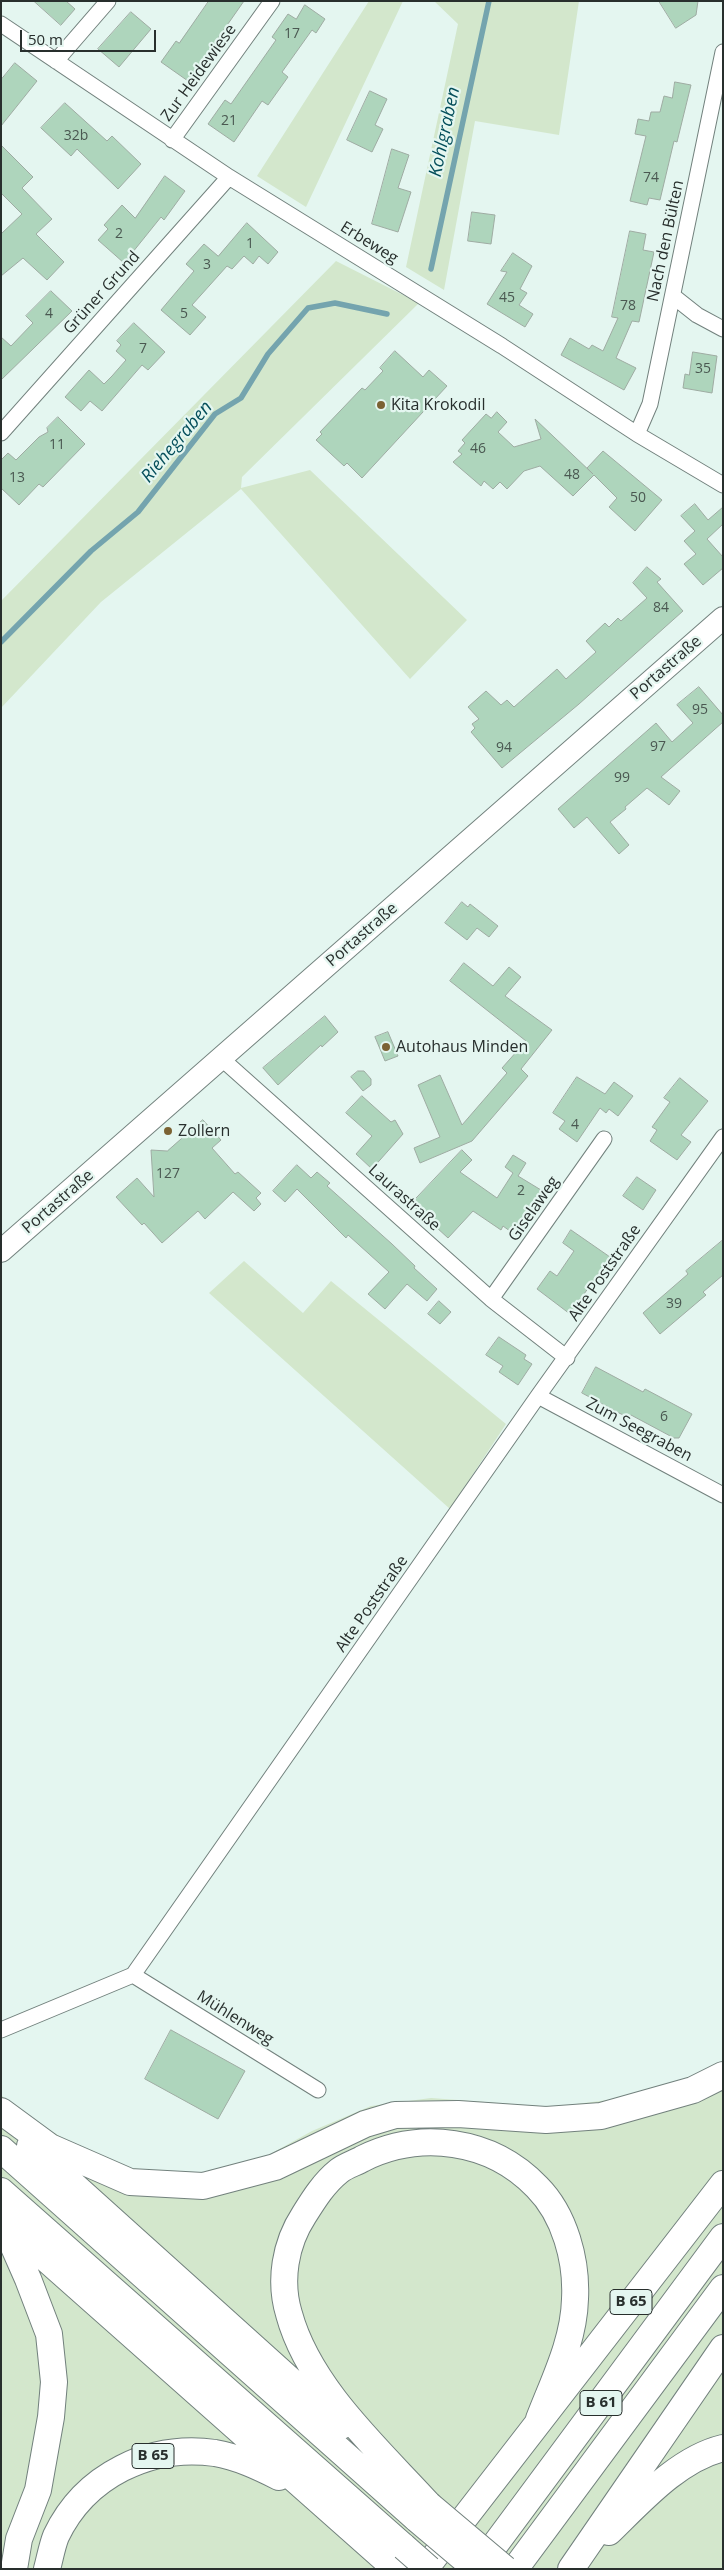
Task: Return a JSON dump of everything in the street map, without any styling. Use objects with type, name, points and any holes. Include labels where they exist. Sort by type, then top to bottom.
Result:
[{"type":"highway","points":[[1,2111],[50,2147],[130,2182],[203,2186],[275,2167],[365,2124],[395,2115],[449,2113],[546,2120],[601,2116],[693,2090],[723,2075]]},
{"type":"highway","points":[[1,2120],[423,2512],[477,2569]]},
{"type":"highway","points":[[423,2512],[316,2373],[300,2344],[289,2316],[284,2292],[288,2246],[296,2226],[318,2192],[339,2170],[384,2148],[425,2141],[462,2144],[501,2159],[538,2187],[559,2218],[573,2259],[575,2298],[570,2337],[539,2419]]},
{"type":"highway","points":[[1,2149],[423,2512],[505,2569]]},
{"type":"highway","name":"B 65","points":[[425,2569],[539,2419],[723,2184]]},
{"type":"highway","points":[[1,2190],[397,2560],[429,2569]]},
{"type":"highway","points":[[1,2219],[309,2492]]},
{"type":"highway","points":[[1,2219],[28,2278],[49,2334],[54,2382],[51,2417],[38,2490],[19,2539],[14,2569]]},
{"type":"highway","name":"B 61","points":[[477,2569],[723,2237]]},
{"type":"highway","name":"B 61","points":[[516,2569],[723,2288]]},
{"type":"highway","points":[[572,2568],[723,2348]]},
{"type":"highway","points":[[572,2568],[646,2496],[678,2470],[714,2450],[723,2448]]},
{"type":"highway","name":"B 65","points":[[46,2569],[56,2536],[80,2499],[107,2475],[142,2458],[183,2451],[216,2454],[251,2463],[309,2492],[397,2560]]},
{"type":"main road","name":"Portastraße","points":[[1,1251],[723,618]]},
{"type":"street","points":[[56,61],[108,1]]},
{"type":"street","name":"Zur Heidewiese","points":[[172,140],[272,1]]},
{"type":"street","name":"Erbeweg","points":[[1,24],[229,177],[502,346],[637,434],[723,485]]},
{"type":"street","name":"Nach den Bülten","points":[[637,434],[650,404],[723,52]]},
{"type":"street","name":"Grüner Grund","points":[[1,432],[229,177]]},
{"type":"street","points":[[673,296],[697,314],[723,329]]},
{"type":"street","name":"Laurastraße","points":[[222,1059],[491,1299],[567,1358]]},
{"type":"street","name":"Giselaweg","points":[[491,1299],[604,1139]]},
{"type":"street","name":"Alte Poststraße","points":[[133,1975],[538,1396],[721,1146]]},
{"type":"street","name":"Zum Seegraben","points":[[538,1396],[723,1496]]},
{"type":"street","points":[[1,2030],[133,1975]]},
{"type":"street","name":"Mühlenweg","points":[[133,1975],[318,2090]]},
{"type":"green space","points":[[369,1],[403,1],[306,207],[257,176]]},
{"type":"green space","points":[[434,1],[579,1],[559,135],[475,121],[444,290],[406,267],[458,24]]},
{"type":"green space","points":[[336,261],[419,303],[242,477],[241,488],[310,470],[467,620],[410,679],[241,489],[101,602],[1,708],[1,601]]},
{"type":"green space","points":[[244,1261],[303,1313],[331,1281],[506,1424],[450,1509],[209,1293]]},
{"type":"green space","points":[[723,2063],[723,2569],[1,2569],[1,2095],[23,2114],[76,2146],[130,2168],[171,2173],[210,2172],[265,2157],[312,2131],[371,2106],[431,2098],[552,2107],[616,2099],[683,2081]]},
{"type":"building","points":[[34,1],[66,1],[75,9],[61,25]]},
{"type":"building","points":[[209,1],[244,1],[188,81],[161,62],[176,41],[179,43]]},
{"type":"building","points":[[659,1],[698,1],[696,15],[676,28]]},
{"type":"building","points":[[305,5],[325,19],[316,33],[312,30],[282,72],[288,77],[268,105],[262,101],[234,142],[208,124],[225,100],[231,104],[276,40],[272,37],[288,14],[296,19]]},
{"type":"building","points":[[131,12],[151,29],[119,67],[98,49]]},
{"type":"building","points":[[15,63],[37,81],[1,126],[1,80]]},
{"type":"building","points":[[675,82],[691,85],[677,142],[674,141],[660,200],[649,198],[647,205],[630,201],[646,136],[635,134],[638,119],[649,121],[651,112],[660,112],[664,96],[672,98]]},
{"type":"building","points":[[370,91],[387,99],[375,125],[383,129],[372,152],[347,140]]},
{"type":"building","points":[[65,103],[107,141],[112,136],[141,164],[118,189],[77,149],[71,156],[41,128]]},
{"type":"building","points":[[1,145],[33,177],[22,188],[52,219],[36,234],[64,262],[47,280],[23,258],[1,276],[1,234],[22,214],[1,193]]},
{"type":"building","points":[[392,149],[409,155],[398,188],[411,192],[398,232],[372,224]]},
{"type":"building","points":[[165,176],[185,191],[164,220],[161,217],[124,263],[98,240],[108,229],[104,225],[122,205],[135,218]]},
{"type":"building","points":[[472,212],[495,215],[491,244],[468,241]]},
{"type":"building","points":[[247,223],[278,252],[268,264],[259,256],[253,264],[244,256],[232,269],[227,266],[192,305],[206,317],[190,335],[161,310],[194,271],[186,264],[204,244],[218,256]]},
{"type":"building","points":[[630,231],[646,234],[643,250],[654,252],[639,322],[632,321],[616,358],[636,368],[624,390],[561,355],[570,338],[589,349],[592,345],[603,351],[618,318],[612,317]]},
{"type":"building","points":[[513,253],[532,266],[520,289],[527,293],[519,305],[533,314],[525,327],[487,304],[507,272],[501,271]]},
{"type":"building","points":[[51,291],[72,311],[1,380],[1,337],[11,346],[33,323],[26,316]]},
{"type":"building","points":[[134,323],[165,352],[148,370],[142,365],[102,411],[90,401],[81,411],[65,397],[89,370],[104,384],[112,376],[126,360],[116,351],[121,345],[117,341]]},
{"type":"building","name":"Kita Krokodil","points":[[395,351],[423,377],[429,370],[447,386],[362,478],[347,463],[344,466],[316,440],[322,434],[320,432],[362,388],[365,390],[383,371],[380,368]]},
{"type":"building","points":[[693,352],[717,356],[712,393],[683,388],[685,374],[689,375]]},
{"type":"building","points":[[497,412],[507,422],[498,432],[514,447],[541,439],[535,419],[593,474],[587,468],[603,451],[662,500],[635,531],[609,507],[617,498],[594,475],[573,496],[540,466],[524,471],[507,489],[500,482],[493,489],[484,481],[481,486],[453,462],[462,454],[458,451],[465,443],[462,440],[486,414],[491,418]]},
{"type":"building","points":[[58,417],[85,444],[43,487],[39,484],[19,505],[1,488],[1,460],[8,453],[16,460],[39,437],[48,432],[47,428]]},
{"type":"building","points":[[695,504],[708,520],[723,507],[723,524],[707,539],[723,557],[723,568],[703,585],[684,564],[696,554],[684,541],[695,531],[681,516]]},
{"type":"building","points":[[647,567],[661,579],[657,582],[683,611],[579,704],[502,768],[471,732],[475,728],[472,724],[479,719],[468,707],[486,691],[501,705],[507,700],[514,707],[557,669],[566,679],[596,652],[586,641],[605,623],[609,627],[618,618],[621,621],[647,598],[633,583]]},
{"type":"building","points":[[699,687],[723,715],[723,722],[661,777],[680,791],[669,805],[647,788],[625,807],[626,809],[610,822],[629,845],[619,854],[587,817],[574,828],[558,809],[656,723],[672,742],[693,723],[677,705]]},
{"type":"building","points":[[462,902],[468,907],[470,904],[498,926],[489,937],[477,928],[467,940],[445,923]]},
{"type":"building","points":[[464,963],[493,986],[509,967],[521,977],[505,996],[552,1030],[521,1069],[528,1076],[472,1141],[420,1163],[414,1148],[440,1137],[418,1085],[440,1075],[462,1125],[507,1073],[502,1068],[526,1041],[450,981]]},
{"type":"building","points":[[325,1016],[338,1032],[322,1047],[321,1045],[278,1085],[263,1068]]},
{"type":"building","name":"Autohaus Minden","points":[[388,1032],[398,1056],[385,1061],[375,1037]]},
{"type":"building","points":[[358,1071],[364,1071],[371,1079],[371,1085],[363,1091],[351,1077]]},
{"type":"building","points":[[577,1077],[605,1094],[614,1082],[633,1096],[618,1116],[609,1109],[606,1113],[600,1108],[577,1142],[559,1129],[565,1121],[553,1113]]},
{"type":"building","points":[[680,1078],[708,1101],[681,1135],[691,1142],[677,1160],[650,1141],[657,1130],[652,1127],[670,1102],[664,1098]]},
{"type":"building","points":[[362,1096],[391,1122],[395,1120],[403,1134],[372,1169],[356,1154],[372,1136],[346,1113]]},
{"type":"building","points":[[203,1120],[221,1140],[212,1148],[235,1174],[238,1172],[261,1193],[256,1198],[261,1204],[254,1211],[233,1192],[205,1219],[198,1211],[162,1243],[116,1197],[137,1178],[154,1197],[151,1150],[167,1151]]},
{"type":"building","points":[[462,1150],[472,1160],[460,1172],[497,1198],[513,1173],[505,1167],[513,1155],[526,1163],[518,1176],[541,1190],[514,1234],[503,1226],[501,1230],[473,1211],[448,1238],[411,1204]]},
{"type":"building","points":[[297,1165],[311,1178],[317,1172],[330,1183],[327,1186],[392,1244],[437,1289],[427,1301],[407,1284],[385,1309],[368,1294],[389,1272],[348,1235],[346,1238],[297,1189],[285,1202],[273,1191]]},
{"type":"building","points":[[637,1177],[656,1190],[643,1210],[623,1196]]},
{"type":"building","points":[[571,1230],[610,1257],[570,1314],[537,1289],[550,1271],[557,1276],[574,1251],[563,1243]]},
{"type":"building","points":[[723,1240],[723,1275],[703,1292],[706,1295],[660,1334],[643,1313],[688,1274],[686,1271]]},
{"type":"building","points":[[439,1301],[451,1312],[440,1324],[428,1314]]},
{"type":"building","points":[[499,1337],[526,1355],[524,1359],[532,1364],[518,1385],[499,1372],[503,1366],[486,1355]]},
{"type":"building","points":[[596,1367],[643,1392],[645,1389],[692,1414],[679,1438],[674,1438],[631,1415],[630,1418],[619,1413],[582,1393]]},
{"type":"building","points":[[171,2030],[245,2071],[218,2119],[145,2079]]},
{"type":"waterway","name":"Kohlgraben","points":[[431,269],[489,1]]},
{"type":"waterway","name":"Riehegraben","points":[[1,642],[91,551],[138,512],[215,414],[241,398],[268,354],[308,308],[335,303],[387,314]]},
{"type":"place","name":"Kita Krokodil","points":[[381,405]]},
{"type":"place","name":"Autohaus Minden","points":[[386,1047]]},
{"type":"place","name":"Zollern","points":[[168,1131]]}]
